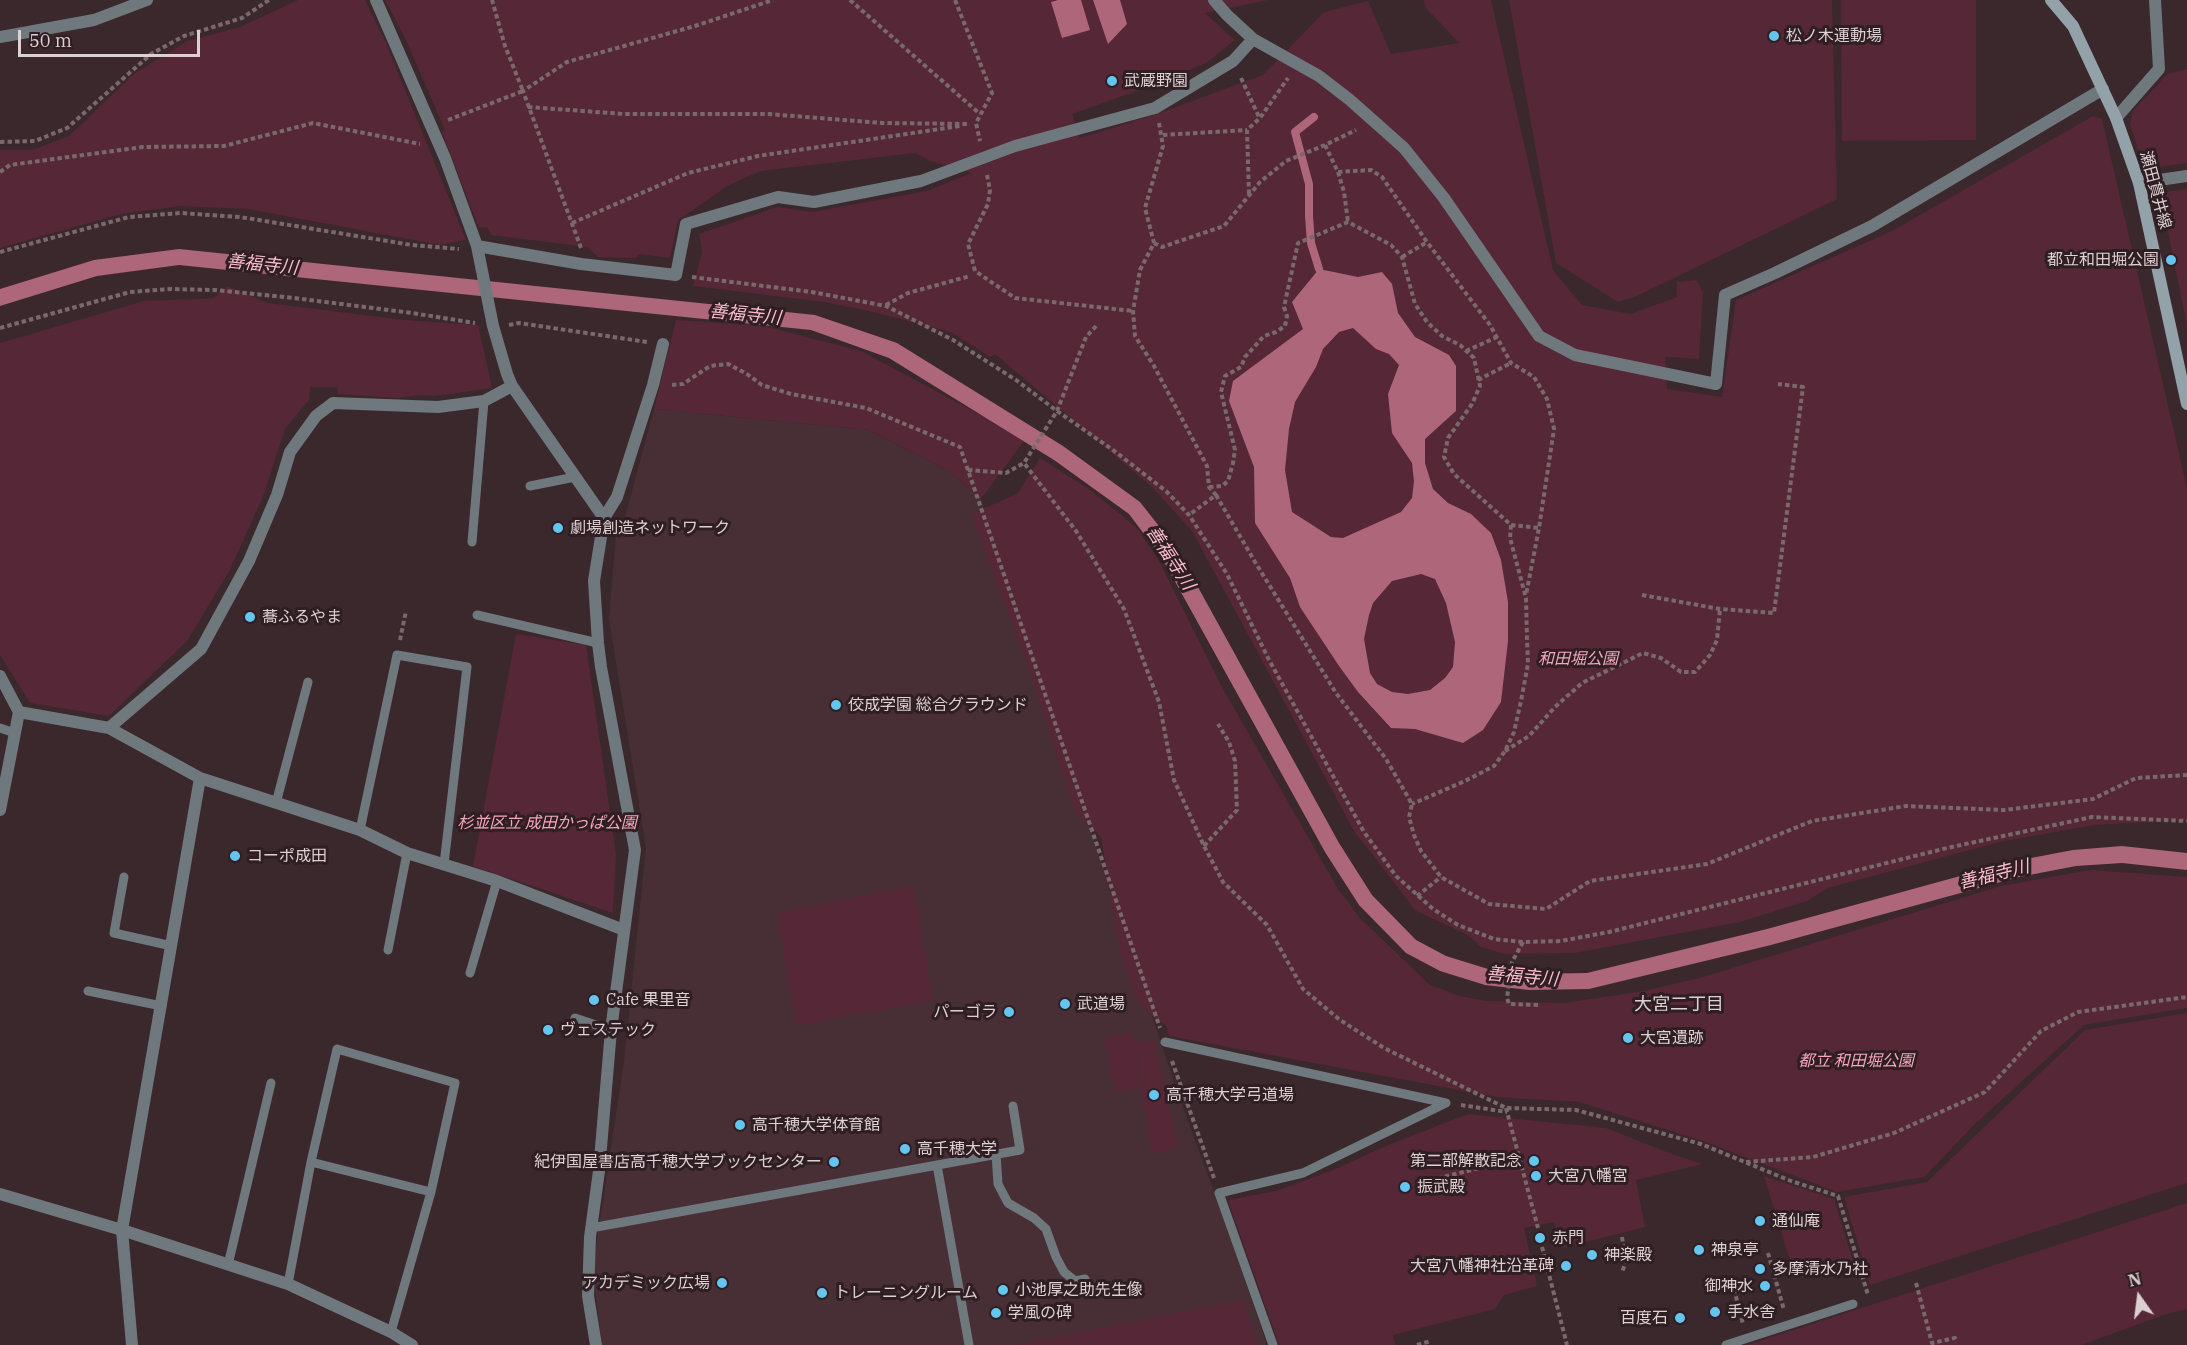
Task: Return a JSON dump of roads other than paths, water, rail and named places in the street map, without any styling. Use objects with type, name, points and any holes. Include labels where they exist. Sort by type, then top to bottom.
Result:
[{"type":"main road","name":"瀬田貫井線","points":[[2051,0],[2073,26],[2116,118],[2139,183],[2187,404]]},
{"type":"street","points":[[0,37],[94,20],[147,0]]},
{"type":"street","points":[[376,0],[441,148],[479,251],[493,322],[512,386],[604,518]]},
{"type":"street","points":[[1214,0],[1253,39],[1319,76],[1404,148],[1444,198],[1539,336],[1575,355],[1716,384],[1725,295],[1872,226],[2103,89]]},
{"type":"street","points":[[2116,118],[2159,69],[2155,0]]},
{"type":"street","points":[[479,251],[676,275],[686,224],[778,197],[814,202],[921,181],[1015,146],[1155,108],[1233,60],[1253,39]]},
{"type":"street","points":[[2139,183],[2187,176]]},
{"type":"street","points":[[596,1345],[588,1296],[591,1228],[599,1172],[611,1030],[635,850],[601,667],[594,581],[604,518],[617,497],[653,385],[663,344]]},
{"type":"street","points":[[109,728],[201,649],[249,561],[277,495],[290,452],[316,416],[333,403],[438,407],[484,401],[512,386]]},
{"type":"street","points":[[0,676],[19,712],[0,810]]},
{"type":"street","points":[[19,712],[109,728],[200,778],[360,830],[407,853],[497,881],[624,930]]},
{"type":"street","points":[[132,1345],[122,1230],[200,778]]},
{"type":"street","points":[[0,1194],[122,1230],[288,1284],[391,1332],[412,1345]]},
{"type":"lane","points":[[472,542],[484,401]]},
{"type":"lane","points":[[530,486],[575,477]]},
{"type":"lane","points":[[477,615],[598,643]]},
{"type":"lane","points":[[360,830],[397,655],[466,667],[444,864]]},
{"type":"lane","points":[[276,803],[308,682]]},
{"type":"lane","points":[[0,728],[15,733]]},
{"type":"lane","points":[[388,950],[407,853]]},
{"type":"lane","points":[[124,877],[114,933],[172,946]]},
{"type":"lane","points":[[470,973],[497,881]]},
{"type":"lane","points":[[88,991],[162,1006]]},
{"type":"lane","points":[[575,1018],[611,1030]]},
{"type":"lane","points":[[1165,1042],[1446,1103],[1303,1173],[1219,1192],[1273,1345]]},
{"type":"lane","points":[[288,1284],[311,1162],[337,1048],[455,1083],[431,1192],[391,1332]]},
{"type":"lane","points":[[228,1265],[271,1083]]},
{"type":"lane","points":[[591,1228],[1020,1150],[1013,1106]]},
{"type":"lane","points":[[996,1154],[998,1184],[1008,1203],[1034,1218],[1046,1229],[1064,1272],[1075,1281],[1085,1279]]},
{"type":"lane","points":[[311,1162],[431,1192]]},
{"type":"lane","points":[[937,1165],[969,1345]]},
{"type":"lane","points":[[1726,1345],[1853,1304]]},
{"type":"water","points":[[1081,0],[1090,30],[1062,38],[1051,2]]},
{"type":"water","points":[[1093,0],[1120,0],[1127,24],[1108,44]]},
{"type":"water","name":"善福寺川","points":[[179,249],[815,315],[897,343],[1063,446],[1140,502],[1177,549],[1339,843],[1372,895],[1416,940],[1446,956],[1488,969],[1530,974],[1587,973],[1767,929],[2015,861],[2073,850],[2122,846],[2187,853],[2187,870],[2122,863],[2076,866],[2019,877],[1771,945],[1589,989],[1529,990],[1485,985],[1440,971],[1406,953],[1359,905],[1325,852],[1162,558],[1129,514],[1054,460],[889,358],[811,330],[179,265],[97,276],[0,306],[0,289],[94,260]]},
{"type":"water","points":[[1319,269],[1358,277],[1382,272],[1392,284],[1398,313],[1415,337],[1449,355],[1456,366],[1456,411],[1425,439],[1425,463],[1433,489],[1448,503],[1471,514],[1491,533],[1501,560],[1508,602],[1508,641],[1501,702],[1483,730],[1463,743],[1415,729],[1391,728],[1358,692],[1339,666],[1300,607],[1290,578],[1255,523],[1254,467],[1229,401],[1233,381],[1303,329],[1292,302]],"holes":[[[1353,328],[1376,349],[1389,354],[1399,365],[1388,394],[1392,433],[1412,463],[1414,481],[1412,498],[1401,512],[1343,538],[1331,537],[1292,512],[1285,470],[1289,429],[1295,402],[1316,367],[1323,349],[1339,332]],[[1421,574],[1435,579],[1446,603],[1455,642],[1453,667],[1445,678],[1430,690],[1408,694],[1392,692],[1377,684],[1370,673],[1364,639],[1369,615],[1373,603],[1392,581]]]},
{"type":"waterway","points":[[1314,117],[1295,132],[1309,184],[1311,243],[1319,269]]},
{"type":"place","name":"松ノ木運動場","points":[[1774,36]]},
{"type":"place","name":"武蔵野園","points":[[1112,81]]},
{"type":"place","name":"都立和田堀公園","points":[[2171,260]]},
{"type":"place","name":"劇場創造ネットワーク","points":[[558,528]]},
{"type":"place","name":"蕎ふるやま","points":[[250,617]]},
{"type":"place","name":"佼成学園 総合グラウンド","points":[[836,705]]},
{"type":"place","name":"コーポ成田","points":[[235,856]]},
{"type":"place","name":"Cafe 果里音","points":[[594,1000]]},
{"type":"place","name":"武道場","points":[[1065,1004]]},
{"type":"place","name":"パーゴラ","points":[[1009,1012]]},
{"type":"place","name":"ヴェステック","points":[[548,1030]]},
{"type":"place","name":"大宮遺跡","points":[[1628,1038]]},
{"type":"place","name":"高千穂大学弓道場","points":[[1154,1095]]},
{"type":"place","name":"高千穂大学体育館","points":[[740,1125]]},
{"type":"place","name":"高千穂大学","points":[[905,1149]]},
{"type":"place","name":"第二部解散記念","points":[[1534,1161]]},
{"type":"place","name":"紀伊国屋書店高千穂大学ブックセンター","points":[[834,1162]]},
{"type":"place","name":"大宮八幡宮","points":[[1536,1176]]},
{"type":"place","name":"振武殿","points":[[1405,1187]]},
{"type":"place","name":"通仙庵","points":[[1760,1221]]},
{"type":"place","name":"赤門","points":[[1540,1238]]},
{"type":"place","name":"神泉亭","points":[[1699,1250]]},
{"type":"place","name":"神楽殿","points":[[1592,1255]]},
{"type":"place","name":"大宮八幡神社沿革碑","points":[[1566,1266]]},
{"type":"place","name":"多摩清水乃社","points":[[1760,1269]]},
{"type":"place","name":"アカデミック広場","points":[[722,1283]]},
{"type":"place","name":"御神水","points":[[1765,1286]]},
{"type":"place","name":"小池厚之助先生像","points":[[1003,1290]]},
{"type":"place","name":"トレーニングルーム","points":[[822,1293]]},
{"type":"place","name":"手水舎","points":[[1715,1312]]},
{"type":"place","name":"学風の碑","points":[[996,1313]]},
{"type":"place","name":"百度石","points":[[1680,1318]]},
{"type":"district","name":"大宮二丁目","points":[[1679,1005]]},
{"type":"park label","name":"和田堀公園","points":[[1578,659]]},
{"type":"park label","name":"杉並区立 成田かっぱ公園","points":[[547,823]]},
{"type":"park label","name":"都立 和田堀公園","points":[[1856,1061]]}]
